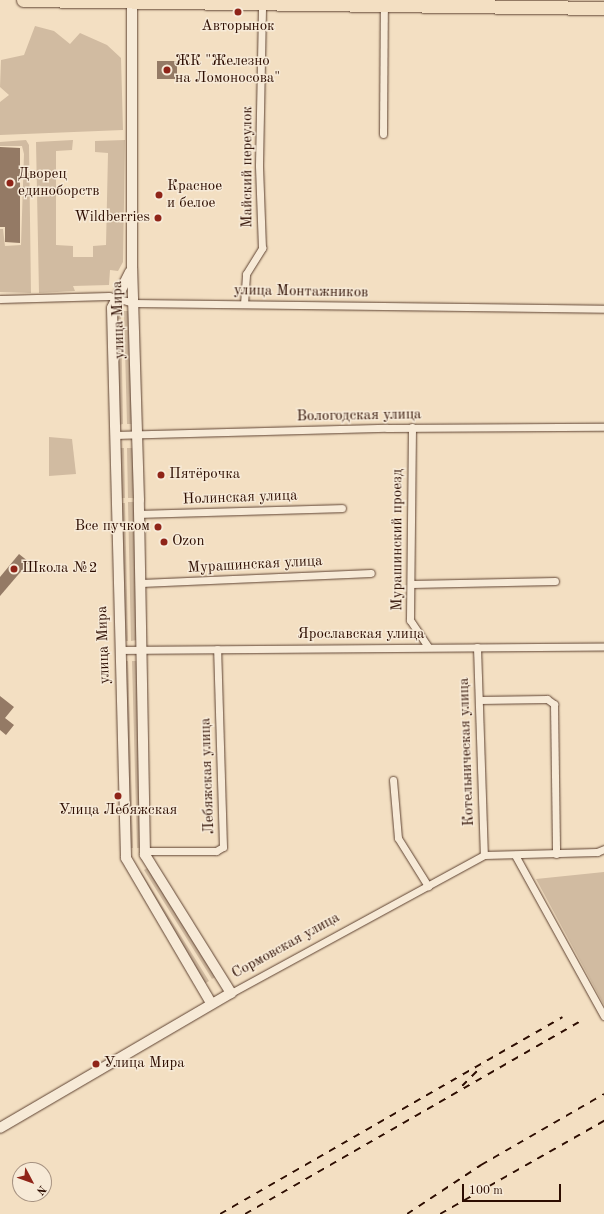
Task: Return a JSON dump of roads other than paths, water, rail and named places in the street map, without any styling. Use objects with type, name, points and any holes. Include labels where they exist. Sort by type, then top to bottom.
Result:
[{"type":"highway","points":[[23,0],[262,2],[604,8]]},
{"type":"street","name":"улица Мира","points":[[132,2],[132,268],[140,514],[145,851]]},
{"type":"street","name":"Майский переулок","points":[[244,304],[246,274],[262,248],[259,165],[262,2]]},
{"type":"street","points":[[383,134],[384,4]]},
{"type":"street","name":"улица Мира","points":[[132,268],[115,297],[112,308],[119,650],[126,858],[211,1003]]},
{"type":"street","name":"улица Монтажников","points":[[0,298],[115,297],[134,303],[604,309]]},
{"type":"street","name":"Вологодская улица","points":[[114,435],[412,428],[604,427]]},
{"type":"street","name":"Мурашинский проезд","points":[[412,428],[410,620],[428,647]]},
{"type":"street","name":"Нолинская улица","points":[[140,514],[342,508]]},
{"type":"street","name":"Мурашинская улица","points":[[141,583],[371,573]]},
{"type":"street","points":[[411,584],[555,581]]},
{"type":"street","name":"Котельническая улица","points":[[477,647],[484,855]]},
{"type":"street","name":"Ярославская улица","points":[[119,650],[604,647]]},
{"type":"street","name":"Лебяжская улица","points":[[145,851],[216,851],[223,846],[217,649]]},
{"type":"street","points":[[479,700],[547,699],[554,704],[556,854]]},
{"type":"street","points":[[393,780],[398,838],[428,886]]},
{"type":"street","name":"Сормовская улица","points":[[0,1128],[211,1003],[484,855],[597,852],[604,849]]},
{"type":"street","points":[[145,851],[231,993]]},
{"type":"street","points":[[515,855],[604,1016]]},
{"type":"railway","points":[[220,1214],[562,1017]]},
{"type":"railway","points":[[245,1214],[579,1022]]},
{"type":"railway","points":[[462,1086],[482,1066]]},
{"type":"railway","points":[[407,1214],[481,1165],[604,1094]]},
{"type":"railway","points":[[440,1214],[604,1121]]},
{"type":"place","name":"Авторынок","points":[[238,12]]},
{"type":"place","name":"ЖК \"Железно на Ломоносова\"","points":[[167,70]]},
{"type":"place","name":"Дворец единоборств","points":[[10,183]]},
{"type":"place","name":"Красное и белое","points":[[159,195]]},
{"type":"place","name":"Wildberries","points":[[158,218]]},
{"type":"place","name":"Пятёрочка","points":[[161,475]]},
{"type":"place","name":"Все пучком","points":[[158,527]]},
{"type":"place","name":"Ozon","points":[[164,542]]},
{"type":"place","name":"Школа №2","points":[[14,569]]},
{"type":"place","name":"Улица Лебяжская","points":[[118,796]]},
{"type":"place","name":"Улица Мира","points":[[96,1064]]}]
